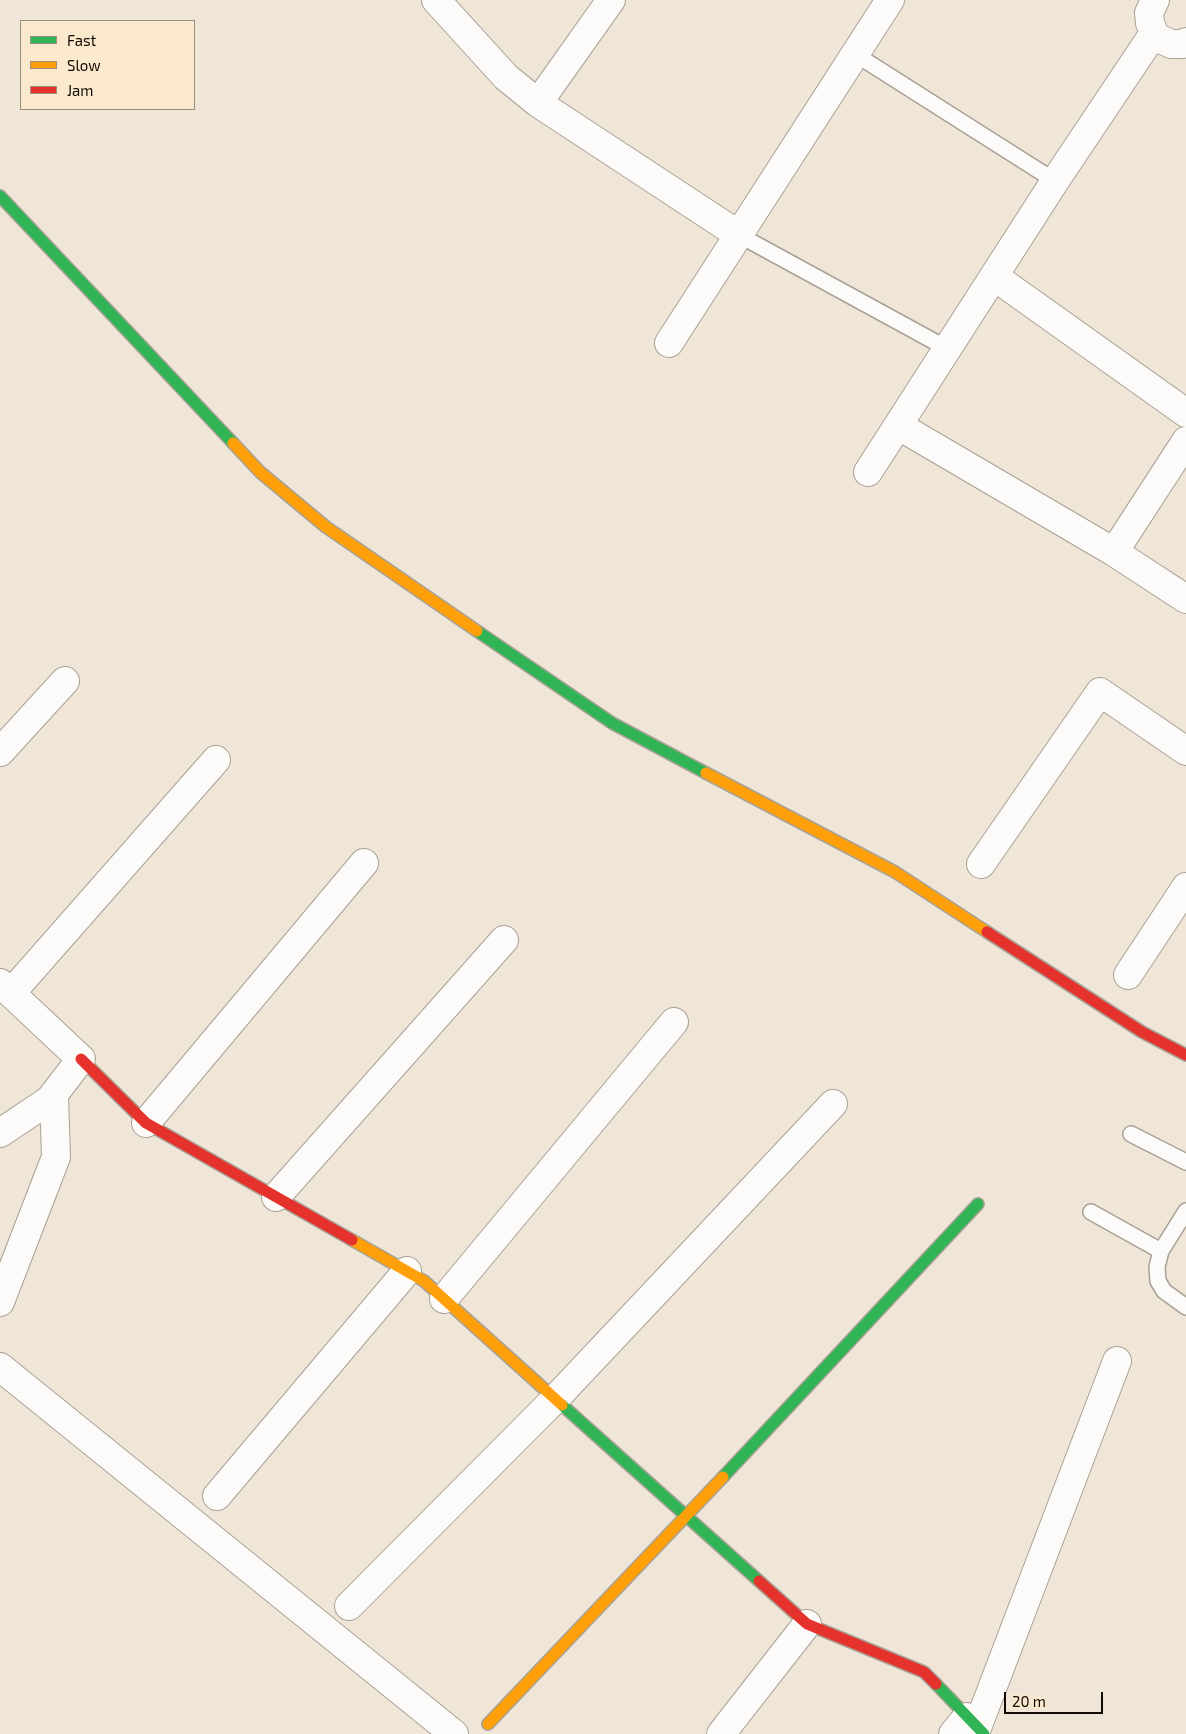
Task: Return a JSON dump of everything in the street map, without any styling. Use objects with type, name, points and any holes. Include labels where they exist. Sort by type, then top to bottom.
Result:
[{"type":"street","points":[[436,0],[506,77],[538,103],[738,235]]},
{"type":"street","points":[[538,103],[611,0]]},
{"type":"street","points":[[669,343],[890,0]]},
{"type":"street","points":[[868,472],[1055,181],[1174,44],[1150,23],[1149,13],[1154,0]]},
{"type":"street","points":[[0,196],[260,472],[326,527],[612,723],[895,872],[1142,1032],[1186,1055]]},
{"type":"street","points":[[994,277],[1186,413]]},
{"type":"street","points":[[898,426],[1114,552],[1186,599]]},
{"type":"street","points":[[1114,552],[1186,441]]},
{"type":"street","points":[[0,752],[64,681]]},
{"type":"street","points":[[981,864],[1100,692],[1186,751]]},
{"type":"street","points":[[216,760],[5,988],[82,1059],[146,1123],[424,1281],[808,1624],[924,1672],[970,1728],[1118,1361]]},
{"type":"street","points":[[146,1123],[364,863]]},
{"type":"street","points":[[1128,975],[1186,887]]},
{"type":"street","points":[[276,1197],[504,940]]},
{"type":"street","points":[[444,1299],[674,1022]]},
{"type":"street","points":[[0,1133],[51,1098],[82,1059]]},
{"type":"street","points":[[0,1302],[56,1157],[54,1096],[51,1098]]},
{"type":"street","points":[[348,1606],[556,1398],[833,1104]]},
{"type":"street","points":[[488,1724],[687,1516],[978,1204]]},
{"type":"street","points":[[217,1496],[406,1271]]},
{"type":"street","points":[[0,1367],[454,1734]]},
{"type":"street","points":[[722,1734],[808,1624]]},
{"type":"lane","points":[[855,54],[1055,181]]},
{"type":"lane","points":[[738,235],[948,349]]},
{"type":"lane","points":[[1131,1134],[1186,1162]]},
{"type":"lane","points":[[1186,1211],[1161,1251],[1158,1267],[1158,1281],[1164,1291],[1186,1308]]},
{"type":"lane","points":[[1091,1212],[1161,1251]]},
{"type":"traffic: fast","points":[[0,196],[233,443]]},
{"type":"traffic: fast","points":[[477,631],[612,723],[706,773]]},
{"type":"traffic: fast","points":[[723,1477],[978,1204]]},
{"type":"traffic: fast","points":[[562,1405],[759,1581]]},
{"type":"traffic: fast","points":[[936,1684],[984,1734]]},
{"type":"traffic: slow","points":[[233,443],[260,472],[326,527],[477,631]]},
{"type":"traffic: slow","points":[[706,773],[895,872],[987,932]]},
{"type":"traffic: slow","points":[[352,1240],[424,1281],[562,1405]]},
{"type":"traffic: slow","points":[[488,1724],[723,1477]]},
{"type":"traffic: jam","points":[[987,932],[1142,1032],[1186,1055]]},
{"type":"traffic: jam","points":[[81,1059],[146,1123],[352,1240]]},
{"type":"traffic: jam","points":[[759,1581],[807,1624],[924,1672],[936,1684]]}]
